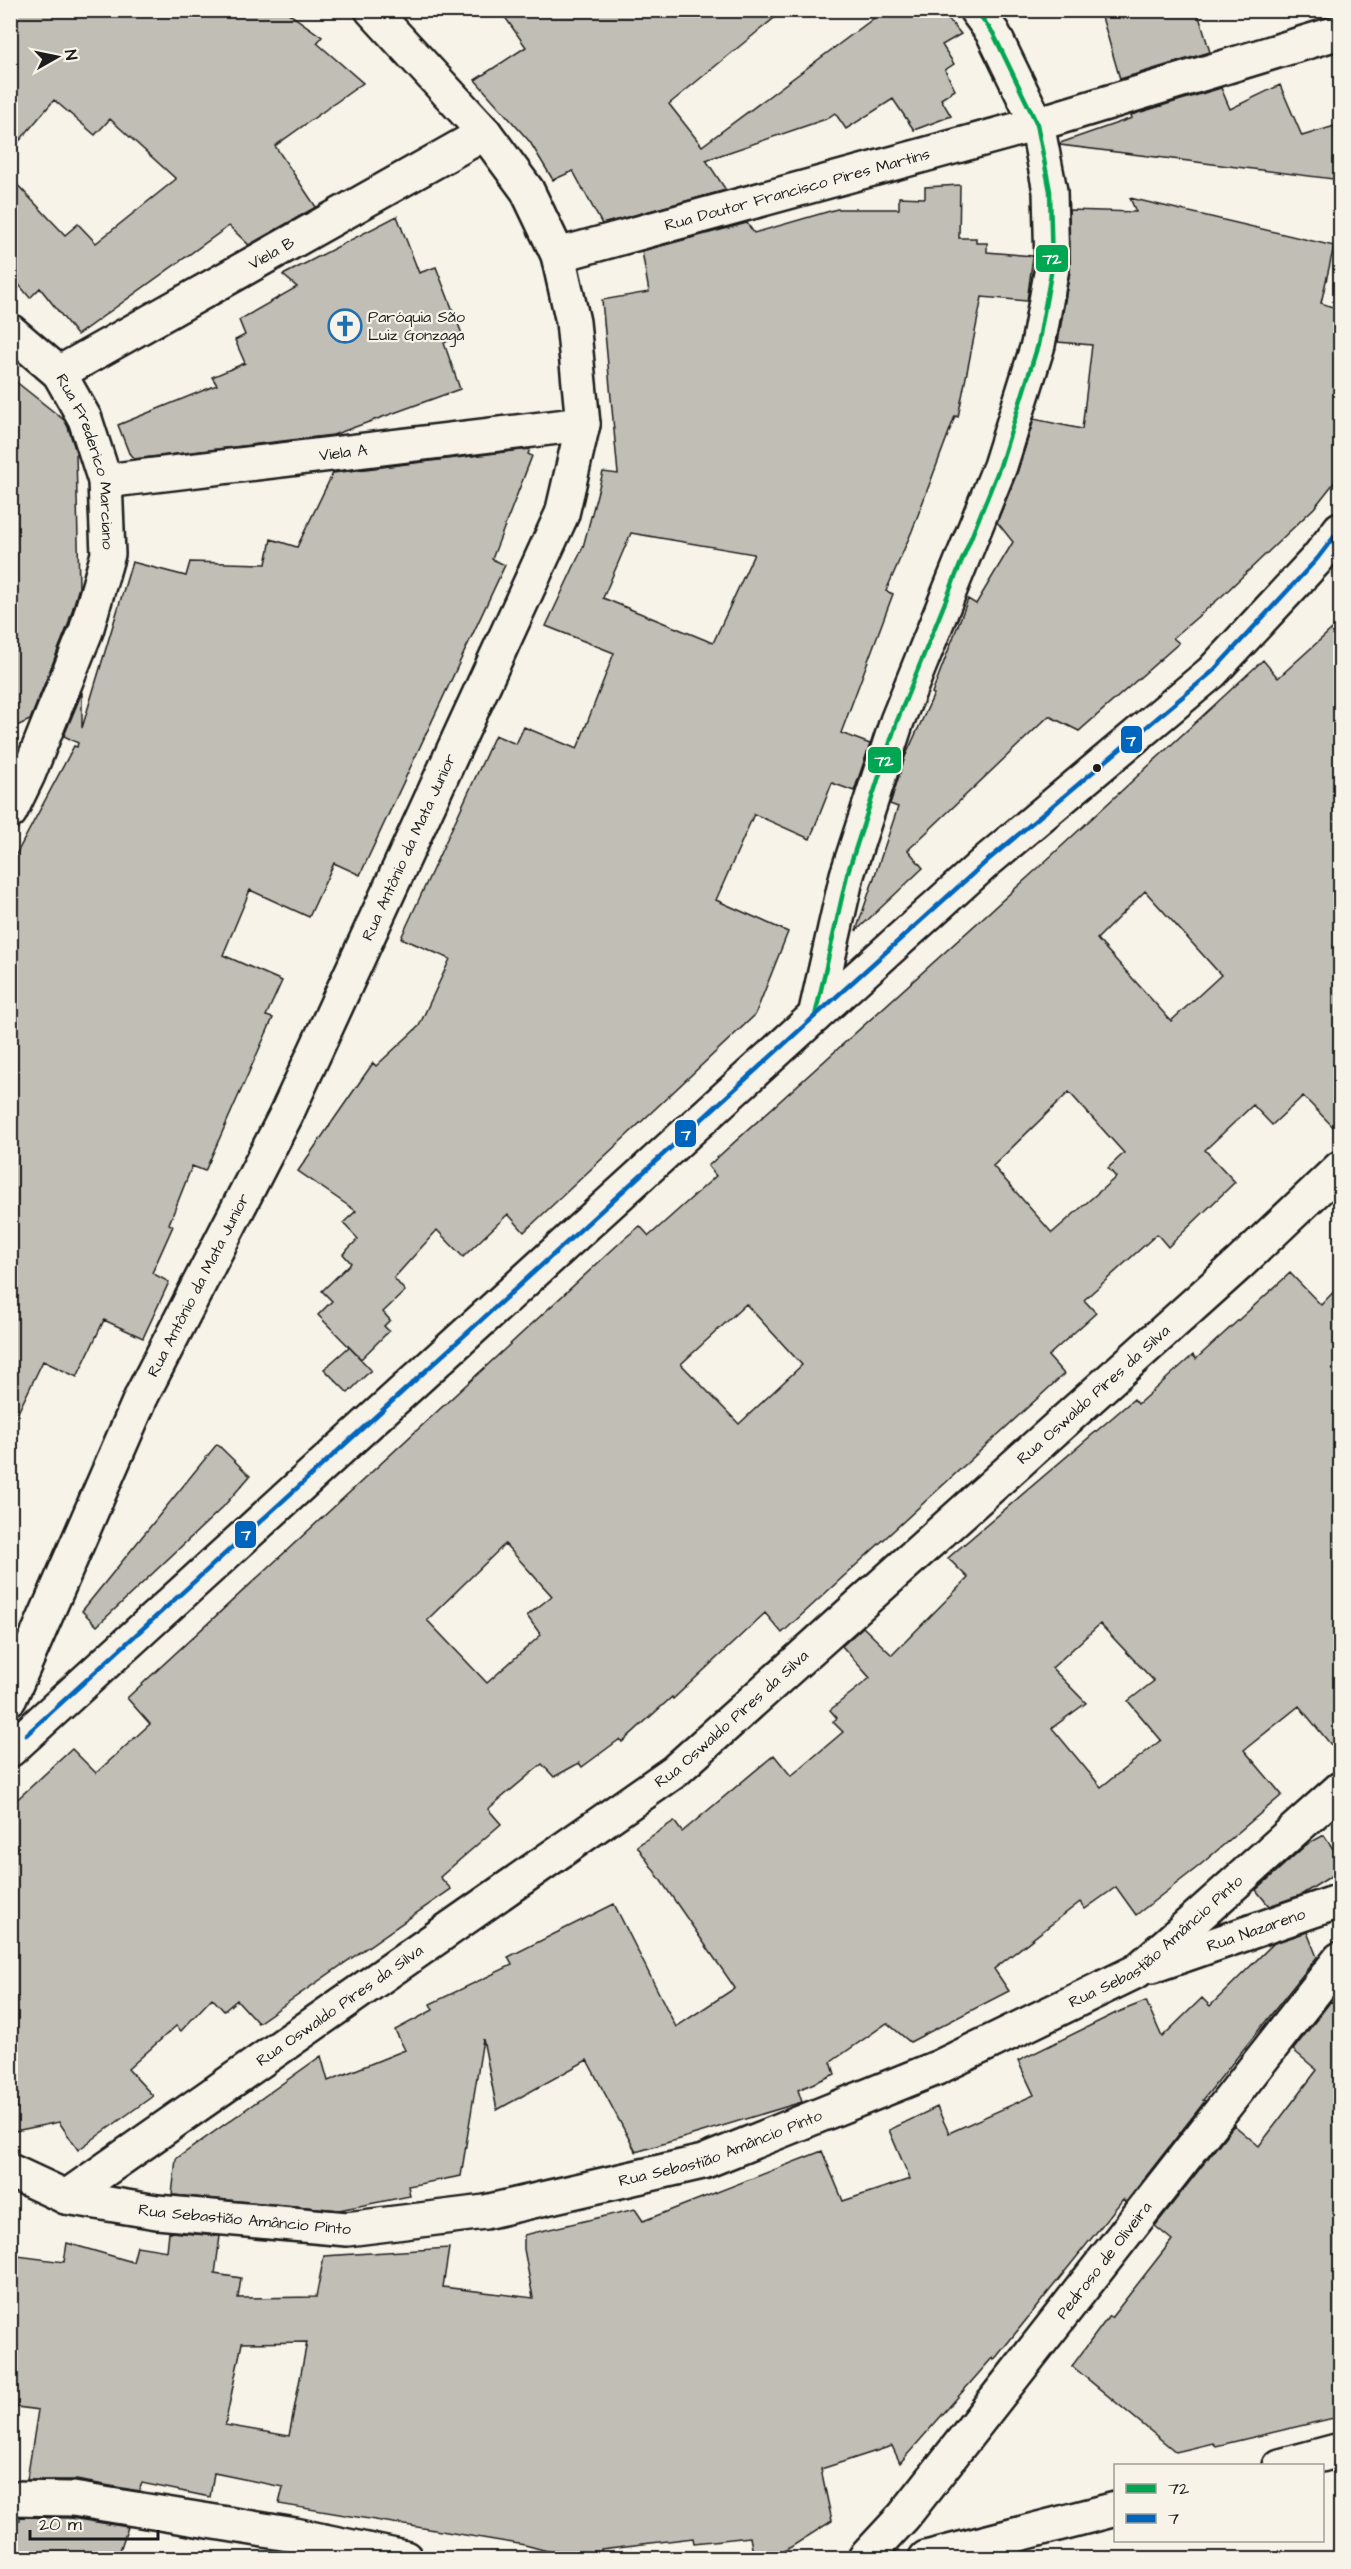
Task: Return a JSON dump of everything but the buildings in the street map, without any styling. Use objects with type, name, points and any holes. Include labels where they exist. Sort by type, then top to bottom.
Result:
[{"type":"street","name":"Rua Antônio da Mata Junior","points":[[10,1698],[142,1395],[285,1117],[561,514],[583,424],[573,322],[558,255],[527,190],[485,133],[372,10]]},
{"type":"street","points":[[814,1016],[847,875],[897,721],[1000,466],[1038,345],[1052,268],[1050,191],[1037,124],[993,33],[976,10]]},
{"type":"street","name":"Rua Doutor Francisco Pires Martins","points":[[558,255],[1037,124],[1341,33]]},
{"type":"street","name":"Viela B","points":[[59,373],[485,133]]},
{"type":"street","name":"Rua Frederico Marciano","points":[[10,331],[59,373],[85,419],[105,481],[108,554],[86,631],[19,770],[10,812]]},
{"type":"street","name":"Viela A","points":[[105,481],[583,424]]},
{"type":"street","points":[[10,1750],[814,1016],[988,860],[1212,672],[1317,559],[1341,528]]},
{"type":"street","name":"Rua Oswaldo Pires da Silva","points":[[66,2197],[675,1771],[1240,1263],[1341,1168]]},
{"type":"street","name":"Rua Sebastião Amâncio Pinto","points":[[10,2171],[66,2197],[158,2212],[347,2229],[485,2212],[703,2162],[937,2068],[1137,1971],[1341,1789]]},
{"type":"street","name":"Rua Nazareno","points":[[1137,1971],[1341,1901]]},
{"type":"street","name":"Pedroso de Oliveira","points":[[865,2559],[904,2516],[1341,1959]]},
{"type":"street","points":[[1288,2464],[1341,2450]]},
{"type":"street","points":[[10,2498],[73,2499],[295,2535],[405,2559]]},
{"type":"street","points":[[926,2559],[1114,2510]]},
{"type":"transit line","name":"72","points":[[815,1016],[847,875],[897,721],[1000,466],[1038,345],[1052,268],[1050,191],[1037,124],[993,33],[976,10]]},
{"type":"transit line","name":"7","points":[[26,1735],[988,860],[1212,672],[1317,559],[1340,529]]},
{"type":"place","name":"Paróquia São Luiz Gonzaga","points":[[345,326]]}]
